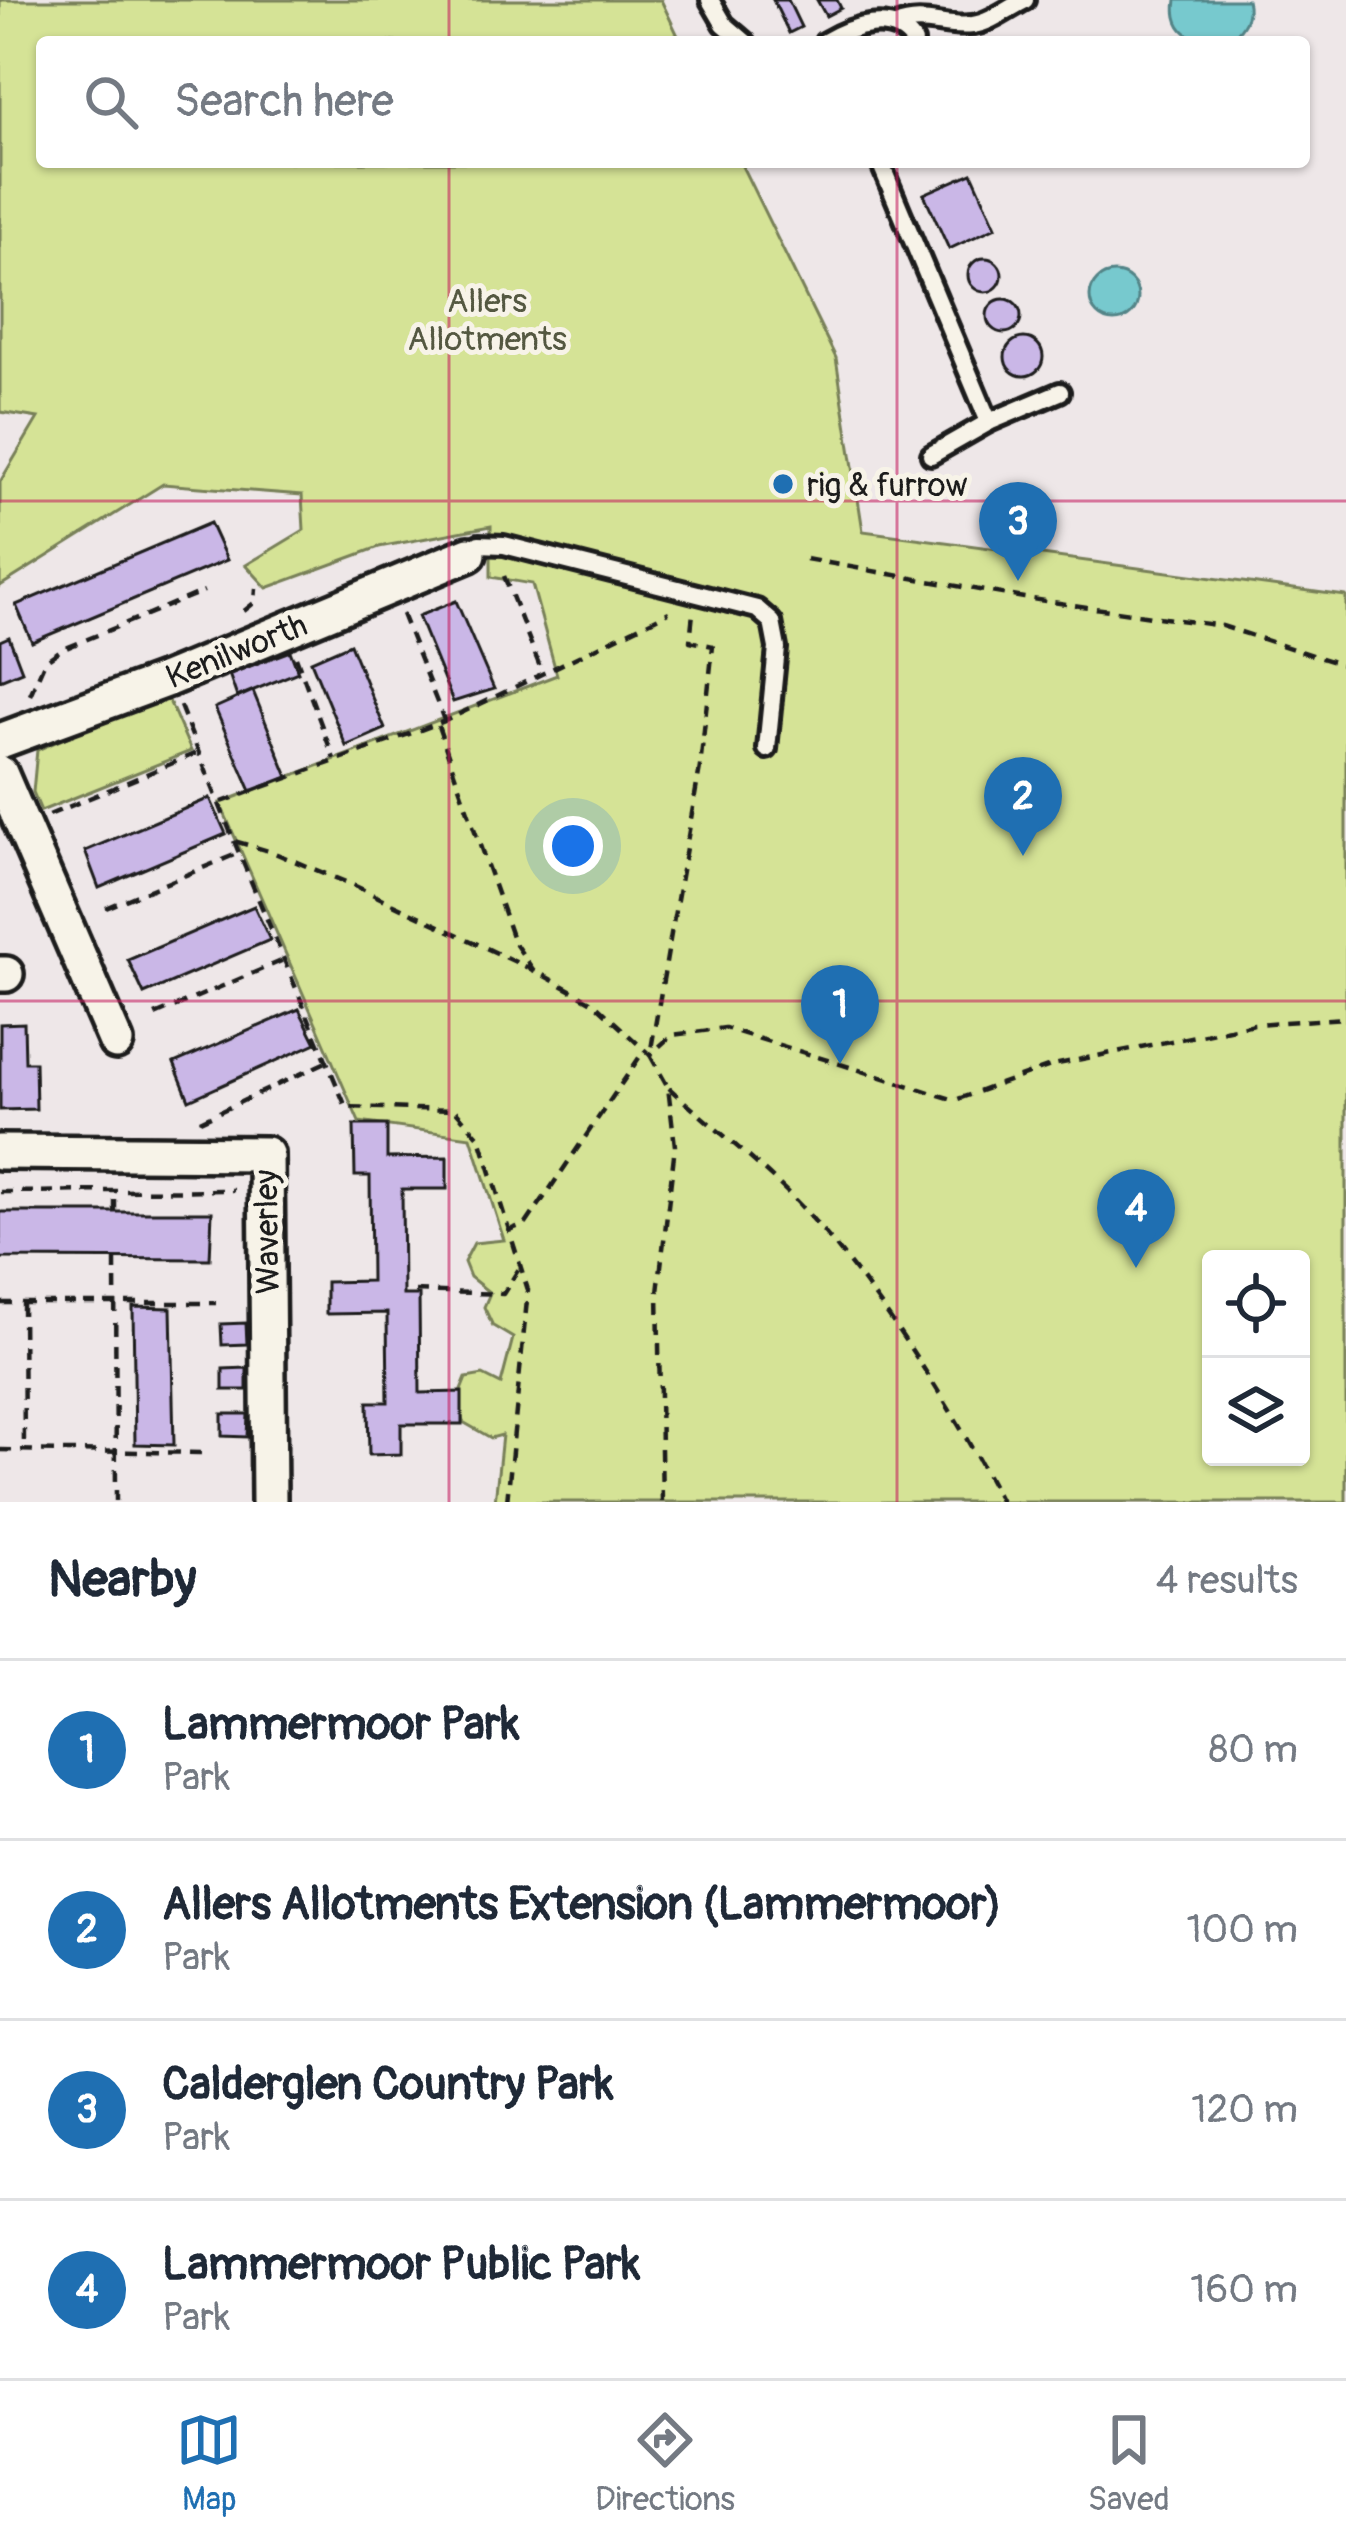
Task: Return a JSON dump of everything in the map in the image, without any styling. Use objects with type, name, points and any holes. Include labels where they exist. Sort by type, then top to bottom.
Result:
[{"type":"street","name":"Kenilworth","points":[[0,741],[168,679],[469,554]]},
{"type":"street","points":[[0,773],[116,1042]]},
{"type":"street","name":"Waverley","points":[[0,1152],[266,1154],[269,1502]]},
{"type":"lane","points":[[710,0],[724,24],[738,36]]},
{"type":"lane","points":[[839,36],[866,24],[896,26],[914,18],[945,26],[977,25],[1025,0]]},
{"type":"lane","points":[[896,26],[907,36]]},
{"type":"lane","points":[[883,168],[989,422]]},
{"type":"lane","points":[[931,455],[989,422],[1060,392]]},
{"type":"lane","points":[[469,554],[479,544],[504,545],[757,609],[772,622],[777,648],[767,749]]},
{"type":"path","points":[[806,559],[1024,598],[1222,626],[1346,666]]},
{"type":"path","points":[[504,576],[542,672]]},
{"type":"path","points":[[391,586],[514,942],[534,971]]},
{"type":"path","points":[[28,700],[45,661],[61,650],[204,591]]},
{"type":"path","points":[[220,803],[441,722],[638,631],[674,609],[652,602]]},
{"type":"path","points":[[646,1053],[700,767],[713,646],[690,640],[693,612]]},
{"type":"path","points":[[286,630],[335,761]]},
{"type":"path","points":[[168,679],[346,1107],[455,1109],[480,1138],[528,1290],[507,1502]]},
{"type":"path","points":[[23,826],[199,752]]},
{"type":"path","points":[[234,841],[353,885],[594,1004],[646,1053],[668,1087],[800,1205],[856,1275],[972,1447],[1000,1502]]},
{"type":"path","points":[[106,908],[239,853]]},
{"type":"path","points":[[155,1015],[286,959]]},
{"type":"path","points":[[509,1230],[526,1224],[646,1053],[672,1035],[725,1028],[955,1100],[1053,1065],[1253,1024],[1346,1018]]},
{"type":"path","points":[[182,1153],[184,1129],[328,1061]]},
{"type":"path","points":[[662,1502],[658,1292],[675,1146],[668,1087]]},
{"type":"path","points":[[0,1192],[241,1190]]},
{"type":"path","points":[[115,1212],[116,1191]]},
{"type":"path","points":[[115,1259],[116,1501]]},
{"type":"path","points":[[415,1291],[503,1294],[521,1266]]},
{"type":"path","points":[[0,1303],[216,1303]]},
{"type":"path","points":[[23,1303],[24,1450]]},
{"type":"path","points":[[0,1450],[209,1453]]},
{"type":"green space","name":"Allers Allotments","points":[[0,0],[661,0],[678,36],[36,36],[36,168],[743,168],[836,358],[863,531],[1346,596],[1346,1502],[495,1502],[502,1435],[491,1438],[463,1422],[458,1398],[466,1378],[483,1375],[501,1384],[513,1338],[493,1326],[484,1307],[490,1293],[470,1277],[464,1262],[474,1243],[504,1240],[471,1137],[359,1122],[220,803],[557,675],[532,584],[491,577],[491,526],[379,547],[267,588],[246,565],[304,530],[302,495],[163,484],[0,586],[0,482],[38,418],[0,412]]},
{"type":"green space","points":[[166,694],[191,751],[41,811],[33,792],[37,750]]},
{"type":"water","points":[[1176,0],[1247,0],[1248,12],[1234,36],[1190,36],[1175,12]]},
{"type":"water","points":[[1114,273],[1131,280],[1138,297],[1131,314],[1114,321],[1097,314],[1090,297],[1097,280]]},
{"type":"building","points":[[773,0],[788,0],[801,27],[789,33]]},
{"type":"building","points":[[817,0],[837,0],[841,8],[826,16]]},
{"type":"building","points":[[972,173],[996,227],[949,249],[924,194]]},
{"type":"building","points":[[985,258],[997,263],[1002,275],[997,287],[985,292],[973,287],[968,275],[973,263]]},
{"type":"building","points":[[1004,299],[1016,304],[1021,316],[1016,328],[1004,333],[992,328],[987,316],[992,304]]},
{"type":"building","points":[[1024,338],[1037,344],[1043,357],[1037,370],[1024,376],[1011,370],[1005,357],[1011,344]]},
{"type":"building","points":[[210,523],[227,560],[32,642],[16,605]]},
{"type":"building","points":[[456,601],[494,689],[453,702],[418,616]]},
{"type":"building","points":[[9,637],[22,671],[0,680],[0,641]]},
{"type":"building","points":[[350,644],[385,729],[346,746],[311,661]]},
{"type":"building","points":[[290,651],[298,672],[237,697],[229,674]]},
{"type":"building","points":[[253,691],[288,777],[251,791],[215,708]]},
{"type":"building","points":[[210,798],[226,834],[99,888],[85,851]]},
{"type":"building","points":[[254,906],[270,940],[144,994],[128,960]]},
{"type":"building","points":[[299,1009],[316,1043],[189,1100],[174,1063]]},
{"type":"building","points":[[24,1023],[25,1062],[35,1062],[36,1109],[0,1110],[0,1024]]},
{"type":"building","points":[[354,1125],[387,1125],[387,1158],[447,1157],[447,1189],[402,1189],[403,1295],[419,1295],[420,1393],[462,1392],[462,1424],[401,1424],[401,1454],[369,1455],[368,1402],[388,1402],[387,1313],[326,1314],[326,1282],[371,1281],[370,1176],[355,1176]]},
{"type":"building","points":[[0,1212],[212,1212],[210,1259],[0,1258]]},
{"type":"building","points":[[133,1307],[171,1308],[174,1445],[135,1444]]},
{"type":"building","points":[[246,1323],[247,1344],[222,1345],[221,1324]]},
{"type":"building","points":[[247,1368],[247,1390],[223,1390],[223,1369]]},
{"type":"building","points":[[222,1414],[248,1414],[247,1437],[222,1436]]},
{"type":"place","name":"rig & furrow","points":[[783,484]]},
{"type":"place","name":"Calderglen Country Park","points":[[1018,581]]},
{"type":"place","name":"Allers Allotments Extension (Lammermoor)","points":[[1023,856]]},
{"type":"place","name":"Lammermoor Park","points":[[840,1064]]},
{"type":"place","name":"Lammermoor Public Park","points":[[1136,1268]]}]
